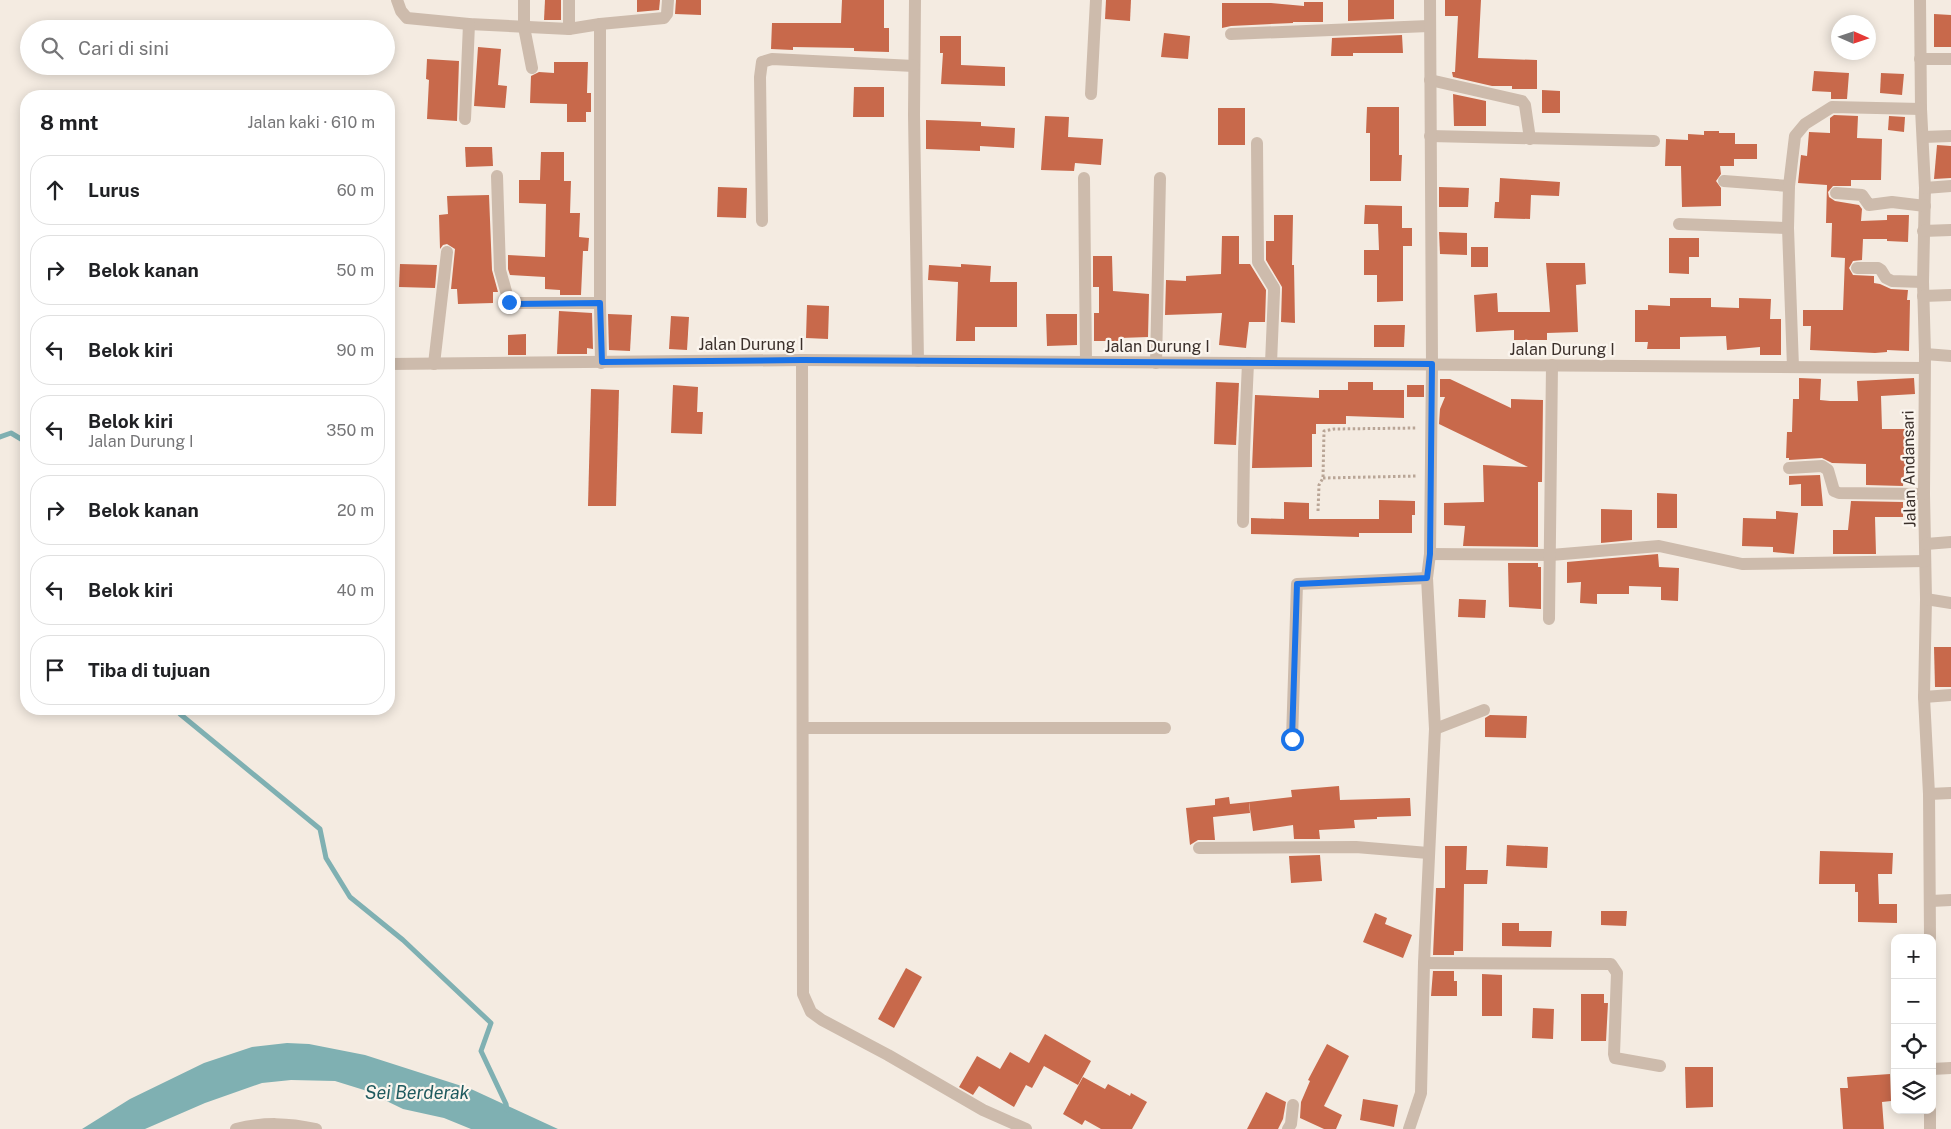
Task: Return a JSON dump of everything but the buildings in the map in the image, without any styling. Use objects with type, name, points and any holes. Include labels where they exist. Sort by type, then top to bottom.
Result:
[{"type":"street","points":[[397,0],[401,11],[407,18],[569,30],[600,24],[664,18],[667,14],[668,0]]},
{"type":"street","points":[[524,0],[524,27],[532,68]]},
{"type":"street","points":[[569,0],[569,30]]},
{"type":"street","points":[[916,0],[914,66],[918,361]]},
{"type":"street","points":[[1091,94],[1096,0]]},
{"type":"street","points":[[1409,1129],[1421,1093],[1428,853],[1431,830],[1435,729],[1427,578],[1430,554],[1432,364],[1430,0]]},
{"type":"street","name":"Jalan Andansari","points":[[1920,0],[1920,59],[1925,188],[1923,231],[1925,354],[1924,494],[1926,544],[1924,697],[1929,794],[1930,934]]},
{"type":"street","points":[[465,119],[469,24]]},
{"type":"street","points":[[600,24],[600,303],[602,362]]},
{"type":"street","points":[[1231,34],[1429,26]]},
{"type":"street","points":[[762,221],[760,77],[762,62],[772,59],[914,66]]},
{"type":"street","points":[[1920,59],[1951,59]]},
{"type":"street","points":[[1430,80],[1522,101],[1525,105],[1530,140]]},
{"type":"street","points":[[1792,367],[1788,228],[1789,186],[1795,136],[1805,124],[1832,107],[1922,109]]},
{"type":"street","points":[[1430,136],[1530,140],[1654,141]]},
{"type":"street","points":[[1924,136],[1951,136]]},
{"type":"street","points":[[1257,143],[1258,262],[1274,288],[1271,363]]},
{"type":"street","points":[[497,176],[500,270],[509,302],[515,304],[600,303]]},
{"type":"street","points":[[1084,178],[1086,362]]},
{"type":"street","points":[[1156,363],[1160,178]]},
{"type":"street","points":[[1724,181],[1789,186]]},
{"type":"street","points":[[1925,188],[1951,186]]},
{"type":"street","points":[[1836,193],[1862,195],[1869,205],[1892,202],[1925,206]]},
{"type":"street","points":[[1679,224],[1788,228]]},
{"type":"street","points":[[1923,231],[1951,230]]},
{"type":"street","points":[[434,364],[447,252]]},
{"type":"street","points":[[1857,268],[1878,268],[1886,278],[1892,280],[1923,282]]},
{"type":"street","points":[[1923,296],[1951,295]]},
{"type":"street","points":[[1925,354],[1951,356]]},
{"type":"street","points":[[802,360],[803,994],[811,1012],[983,1110],[1026,1129]]},
{"type":"street","name":"Jalan Durung I","points":[[395,364],[802,360],[1924,368]]},
{"type":"street","points":[[1243,522],[1248,363]]},
{"type":"street","points":[[1549,619],[1551,555],[1549,490],[1552,365]]},
{"type":"street","points":[[1788,468],[1822,466],[1828,470],[1834,492],[1839,493],[1924,494]]},
{"type":"street","points":[[1926,544],[1951,542]]},
{"type":"street","points":[[1430,554],[1551,555],[1660,546],[1742,564],[1925,561]]},
{"type":"street","points":[[1292,739],[1297,584],[1427,578]]},
{"type":"street","points":[[1926,599],[1951,602]]},
{"type":"street","points":[[1924,697],[1951,695]]},
{"type":"street","points":[[1435,729],[1484,710]]},
{"type":"street","points":[[803,728],[1165,728]]},
{"type":"street","points":[[1929,794],[1951,793]]},
{"type":"street","points":[[1200,848],[1356,848],[1428,853]]},
{"type":"street","points":[[1931,901],[1951,900]]},
{"type":"street","points":[[1424,963],[1611,964],[1617,973],[1615,1058],[1660,1066]]},
{"type":"street","points":[[1936,1069],[1951,1068]]},
{"type":"street","points":[[1288,1129],[1291,1124],[1293,1105]]},
{"type":"street","points":[[1930,1114],[1930,1129]]},
{"type":"street","points":[[236,1129],[272,1123],[292,1124],[316,1129]]},
{"type":"path","points":[[1318,511],[1319,485],[1323,478],[1323,433],[1326,430],[1430,428]]},
{"type":"path","points":[[1323,478],[1431,475]]},
{"type":"water","name":"Sei Berderak","points":[[287,1043],[309,1044],[365,1055],[471,1089],[558,1129],[471,1129],[444,1118],[403,1109],[364,1090],[335,1081],[291,1080],[262,1083],[205,1103],[145,1129],[82,1129],[130,1099],[204,1063],[252,1047]]},
{"type":"waterway","points":[[0,437],[11,433],[20,438]]},
{"type":"waterway","points":[[181,715],[320,829],[326,858],[350,897],[403,940],[491,1023],[481,1051],[506,1104],[507,1110]]},
{"type":"route","points":[[509,302],[515,304],[600,303],[602,362],[802,360],[1432,364],[1430,554],[1427,578],[1297,584],[1292,739]]}]
